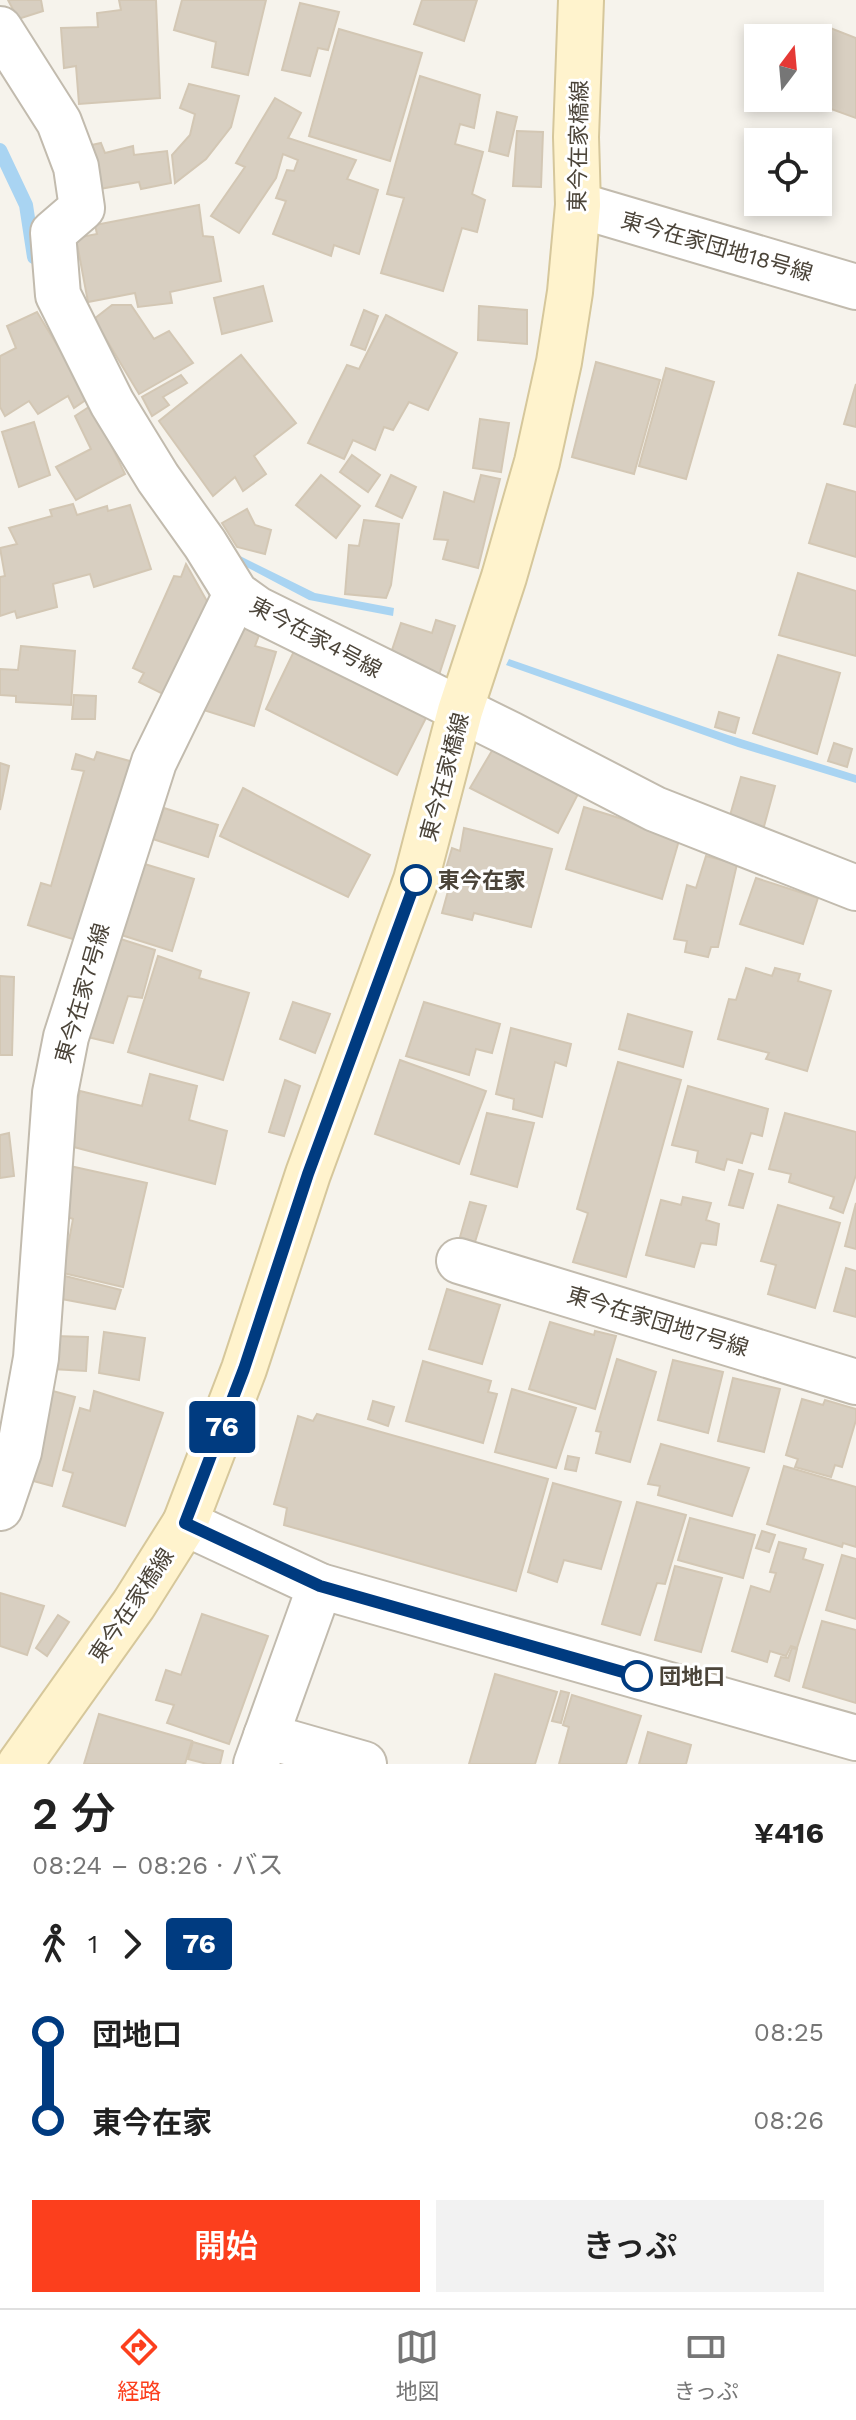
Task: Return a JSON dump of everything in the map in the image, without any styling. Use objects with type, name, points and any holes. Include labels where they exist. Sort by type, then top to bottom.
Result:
[{"type":"street","name":"東今在家橋線","points":[[20,1764],[134,1604],[185,1523],[244,1369],[308,1174],[416,880],[460,711],[504,577],[537,462],[559,362],[570,292],[578,205],[576,137],[581,0]]},
{"type":"street","name":"東今在家4号線","points":[[0,29],[59,122],[76,167],[82,208],[53,233],[58,295],[112,403],[236,594],[257,609],[655,809],[856,888]]},
{"type":"street","name":"東今在家団地18号線","points":[[578,205],[856,287]]},
{"type":"street","name":"東今在家7号線","points":[[0,1508],[19,1452],[36,1358],[55,1093],[66,1037],[154,762],[236,594]]},
{"type":"street","name":"東今在家団地7号線","points":[[459,1261],[856,1382]]},
{"type":"street","points":[[185,1523],[320,1586],[856,1738]]},
{"type":"street","points":[[320,1586],[261,1750],[364,1764]]},
{"type":"water","points":[[84,316],[214,529],[240,556],[315,593],[394,608],[393,616],[309,600],[233,560],[89,340]]},
{"type":"water","points":[[509,659],[728,735],[856,775],[856,783],[738,747],[506,665]]},
{"type":"building","points":[[8,0],[41,0],[43,11],[18,19]]},
{"type":"building","points":[[119,0],[156,0],[160,98],[79,104],[76,66],[64,68],[61,28],[98,27],[97,13],[121,10]]},
{"type":"building","points":[[182,0],[266,0],[248,75],[212,67],[216,42],[174,30]]},
{"type":"building","points":[[422,0],[477,0],[464,41],[414,24]]},
{"type":"building","points":[[300,3],[339,12],[328,50],[318,48],[310,76],[282,70]]},
{"type":"building","points":[[339,29],[422,53],[390,161],[309,136]]},
{"type":"building","points":[[832,29],[856,38],[856,118],[832,109]]},
{"type":"building","points":[[420,76],[480,95],[474,128],[460,124],[455,144],[483,152],[472,194],[485,200],[477,232],[462,228],[443,291],[381,273],[404,198],[387,194]]},
{"type":"building","points":[[189,84],[239,96],[231,127],[206,159],[175,183],[172,155],[190,135],[195,114],[180,108]]},
{"type":"building","points":[[275,98],[301,113],[288,138],[356,160],[347,179],[378,190],[359,254],[334,245],[331,256],[273,234],[286,201],[276,198],[287,170],[294,171],[298,160],[283,154],[276,178],[239,233],[211,216],[245,167],[236,163]]},
{"type":"building","points":[[497,112],[517,117],[508,156],[489,151]]},
{"type":"building","points":[[517,131],[543,132],[541,187],[513,186]]},
{"type":"building","points":[[101,143],[105,153],[133,146],[134,155],[167,151],[171,183],[141,189],[139,182],[94,190],[87,146]]},
{"type":"building","points":[[199,205],[203,236],[213,237],[221,281],[170,292],[172,303],[138,307],[135,293],[88,302],[76,238],[97,234],[95,225]]},
{"type":"building","points":[[263,286],[272,321],[222,334],[214,298]]},
{"type":"building","points":[[112,305],[131,305],[154,339],[169,331],[193,363],[139,394],[94,319]]},
{"type":"building","points":[[479,306],[527,310],[527,344],[478,340]]},
{"type":"building","points":[[364,310],[378,316],[365,350],[351,345]]},
{"type":"building","points":[[37,312],[87,399],[74,408],[68,396],[38,414],[29,401],[5,416],[0,407],[0,356],[16,348],[7,326]]},
{"type":"building","points":[[386,315],[457,353],[428,410],[409,402],[393,430],[384,427],[375,450],[353,440],[344,459],[308,443],[347,365],[359,369]]},
{"type":"building","points":[[241,355],[296,423],[254,456],[266,474],[243,491],[235,477],[213,496],[159,421]]},
{"type":"building","points":[[596,362],[660,380],[634,474],[572,457]]},
{"type":"building","points":[[666,368],[714,382],[686,479],[639,466]]},
{"type":"building","points":[[181,375],[187,383],[163,397],[169,405],[152,416],[142,397]]},
{"type":"building","points":[[856,384],[856,427],[844,424]]},
{"type":"building","points":[[92,405],[125,474],[76,500],[56,467],[91,449],[75,416]]},
{"type":"building","points":[[480,419],[509,423],[501,472],[473,468]]},
{"type":"building","points":[[34,422],[50,475],[19,487],[2,432]]},
{"type":"building","points":[[352,455],[380,475],[368,492],[340,472]]},
{"type":"building","points":[[321,475],[360,506],[336,538],[296,505]]},
{"type":"building","points":[[391,475],[416,487],[402,518],[376,506]]},
{"type":"building","points":[[481,475],[500,479],[478,568],[443,559],[448,540],[434,539],[444,492],[474,502]]},
{"type":"building","points":[[827,484],[856,492],[856,557],[809,543]]},
{"type":"building","points":[[73,504],[77,515],[107,506],[108,511],[130,505],[151,569],[94,587],[90,574],[53,584],[57,607],[17,618],[15,611],[0,616],[0,577],[5,576],[0,548],[17,544],[9,528],[52,516],[50,510]]},
{"type":"building","points":[[247,509],[255,525],[271,530],[265,554],[237,547],[222,523]]},
{"type":"building","points":[[364,520],[399,524],[391,585],[386,598],[345,594],[349,545],[359,546]]},
{"type":"building","points":[[186,564],[212,610],[177,684],[169,680],[163,694],[139,682],[144,673],[133,668],[174,576],[181,577]]},
{"type":"building","points":[[798,573],[856,591],[856,656],[779,635]]},
{"type":"building","points":[[236,618],[262,627],[255,646],[276,652],[254,726],[197,708]]},
{"type":"building","points":[[436,620],[455,626],[439,675],[389,659],[401,623],[432,633]]},
{"type":"building","points":[[297,645],[429,712],[397,775],[266,709]]},
{"type":"building","points":[[21,646],[75,651],[71,705],[16,702],[16,696],[0,695],[0,669],[18,670]]},
{"type":"building","points":[[778,655],[840,673],[817,754],[753,733]]},
{"type":"building","points":[[74,695],[96,696],[95,719],[72,719]]},
{"type":"building","points":[[719,712],[739,718],[735,733],[715,727]]},
{"type":"building","points":[[834,743],[852,749],[847,767],[828,761]]},
{"type":"building","points":[[493,749],[578,794],[558,833],[470,788]]},
{"type":"building","points":[[97,752],[137,763],[79,941],[28,925],[41,883],[51,886],[84,771],[72,769],[76,754],[94,760]]},
{"type":"building","points":[[0,763],[9,766],[0,810]]},
{"type":"building","points":[[741,777],[775,786],[763,830],[729,819]]},
{"type":"building","points":[[243,788],[370,855],[348,897],[220,836]]},
{"type":"building","points":[[584,807],[680,837],[662,899],[566,869]]},
{"type":"building","points":[[164,808],[218,825],[208,857],[153,839]]},
{"type":"building","points":[[464,828],[552,849],[531,927],[474,913],[472,920],[442,913],[453,873],[445,872],[452,848],[460,851]]},
{"type":"building","points":[[706,856],[737,864],[718,947],[711,947],[708,957],[685,952],[687,941],[674,939],[687,885],[696,888]]},
{"type":"building","points":[[138,862],[194,879],[172,951],[115,933]]},
{"type":"building","points":[[756,878],[818,898],[803,944],[740,924]]},
{"type":"building","points":[[108,935],[155,950],[142,998],[128,996],[113,1043],[79,1035]]},
{"type":"building","points":[[158,956],[201,971],[199,978],[249,993],[223,1080],[128,1052]]},
{"type":"building","points":[[746,968],[772,976],[775,968],[800,974],[798,981],[831,991],[807,1071],[766,1059],[769,1053],[718,1039],[729,999],[736,1000]]},
{"type":"building","points":[[0,976],[14,977],[12,1055],[0,1055]]},
{"type":"building","points":[[293,1002],[330,1014],[315,1053],[280,1039]]},
{"type":"building","points":[[424,1002],[500,1024],[492,1053],[476,1049],[469,1075],[406,1056]]},
{"type":"building","points":[[628,1014],[692,1032],[683,1067],[619,1049]]},
{"type":"building","points":[[511,1028],[571,1044],[566,1066],[555,1062],[542,1117],[513,1109],[514,1099],[496,1094]]},
{"type":"building","points":[[400,1060],[486,1091],[459,1164],[375,1134]]},
{"type":"building","points":[[618,1062],[681,1080],[626,1277],[573,1262],[588,1213],[577,1209]]},
{"type":"building","points":[[150,1074],[197,1086],[189,1120],[227,1131],[215,1184],[66,1145],[80,1091],[142,1106]]},
{"type":"building","points":[[285,1080],[300,1086],[284,1136],[269,1132]]},
{"type":"building","points":[[688,1086],[768,1109],[762,1136],[751,1133],[742,1163],[727,1159],[724,1170],[696,1162],[698,1151],[672,1145]]},
{"type":"building","points":[[487,1113],[534,1123],[517,1187],[471,1174]]},
{"type":"building","points":[[785,1113],[856,1132],[856,1175],[843,1213],[830,1208],[834,1197],[789,1182],[791,1174],[769,1169]]},
{"type":"building","points":[[9,1133],[14,1176],[0,1178],[0,1135]]},
{"type":"building","points":[[70,1166],[147,1183],[123,1287],[63,1273],[73,1219],[60,1214]]},
{"type":"building","points":[[739,1170],[753,1174],[743,1208],[729,1205]]},
{"type":"building","points":[[683,1197],[711,1203],[706,1220],[719,1224],[716,1245],[701,1243],[694,1267],[646,1255],[661,1200],[681,1205]]},
{"type":"building","points":[[470,1202],[486,1206],[475,1242],[460,1237]]},
{"type":"building","points":[[856,1203],[856,1249],[845,1246]]},
{"type":"building","points":[[778,1205],[840,1223],[815,1308],[768,1294],[776,1265],[761,1261]]},
{"type":"building","points":[[846,1268],[856,1271],[856,1317],[834,1311]]},
{"type":"building","points":[[61,1275],[121,1290],[115,1309],[56,1298]]},
{"type":"building","points":[[447,1289],[500,1305],[482,1364],[429,1349]]},
{"type":"building","points":[[550,1322],[594,1335],[595,1331],[616,1336],[595,1409],[529,1389]]},
{"type":"building","points":[[104,1332],[145,1338],[139,1380],[99,1373]]},
{"type":"building","points":[[54,1336],[88,1337],[86,1371],[52,1369]]},
{"type":"building","points":[[617,1359],[656,1372],[630,1462],[596,1453],[601,1432],[596,1431]]},
{"type":"building","points":[[673,1360],[723,1372],[708,1433],[658,1420]]},
{"type":"building","points":[[423,1361],[491,1381],[488,1392],[497,1394],[483,1443],[406,1421]]},
{"type":"building","points":[[733,1378],[780,1389],[764,1452],[718,1441]]},
{"type":"building","points":[[512,1389],[576,1408],[556,1468],[495,1452]]},
{"type":"building","points":[[49,1390],[75,1397],[52,1486],[26,1479]]},
{"type":"building","points":[[94,1391],[163,1413],[125,1526],[63,1506],[73,1473],[63,1470],[80,1408],[90,1411]]},
{"type":"building","points":[[802,1399],[823,1405],[825,1400],[856,1409],[856,1420],[842,1467],[835,1465],[831,1477],[795,1467],[798,1459],[786,1455]]},
{"type":"building","points":[[373,1401],[394,1407],[388,1426],[368,1419]]},
{"type":"building","points":[[317,1414],[548,1479],[516,1591],[284,1525],[287,1508],[274,1504],[298,1416],[313,1421]]},
{"type":"building","points":[[661,1444],[749,1468],[732,1516],[658,1495],[660,1486],[648,1484]]},
{"type":"building","points":[[568,1456],[579,1458],[576,1471],[565,1469]]},
{"type":"building","points":[[784,1466],[856,1487],[856,1547],[843,1543],[842,1547],[767,1524]]},
{"type":"building","points":[[553,1483],[621,1502],[601,1569],[564,1560],[557,1582],[528,1572]]},
{"type":"building","points":[[637,1502],[686,1515],[665,1584],[657,1583],[640,1635],[602,1624]]},
{"type":"building","points":[[690,1518],[755,1535],[743,1578],[678,1560]]},
{"type":"building","points":[[762,1531],[775,1535],[769,1552],[756,1548]]},
{"type":"building","points":[[779,1542],[806,1549],[803,1559],[823,1565],[797,1648],[791,1646],[786,1656],[770,1651],[767,1662],[732,1651],[751,1586],[770,1592],[776,1573],[770,1572]]},
{"type":"building","points":[[842,1555],[856,1559],[856,1619],[826,1610]]},
{"type":"building","points":[[675,1566],[722,1578],[701,1652],[655,1640]]},
{"type":"building","points":[[0,1593],[44,1606],[27,1655],[0,1646]]},
{"type":"building","points":[[202,1614],[268,1636],[229,1744],[167,1723],[174,1705],[156,1700],[166,1670],[181,1675]]},
{"type":"building","points":[[58,1615],[69,1622],[47,1656],[36,1648]]},
{"type":"building","points":[[822,1621],[856,1630],[856,1703],[803,1687]]},
{"type":"building","points":[[792,1648],[797,1649],[789,1681],[775,1676],[781,1657],[788,1658]]},
{"type":"building","points":[[495,1674],[557,1692],[535,1764],[469,1764]]},
{"type":"building","points":[[561,1691],[569,1693],[561,1723],[552,1721]]},
{"type":"building","points":[[572,1695],[641,1716],[626,1764],[559,1764],[569,1727],[563,1725]]},
{"type":"building","points":[[99,1714],[192,1741],[185,1764],[84,1764]]},
{"type":"building","points":[[648,1732],[691,1745],[686,1764],[639,1764]]},
{"type":"building","points":[[193,1742],[223,1751],[220,1764],[188,1759]]},
{"type":"waterway","points":[[0,150],[26,205],[34,257]]},
{"type":"bus line","name":"76","points":[[416,880],[308,1174],[244,1369],[185,1523],[320,1586],[637,1676]]},
{"type":"place","name":"東今在家","points":[[416,880]]},
{"type":"place","name":"団地口","points":[[637,1676]]}]
